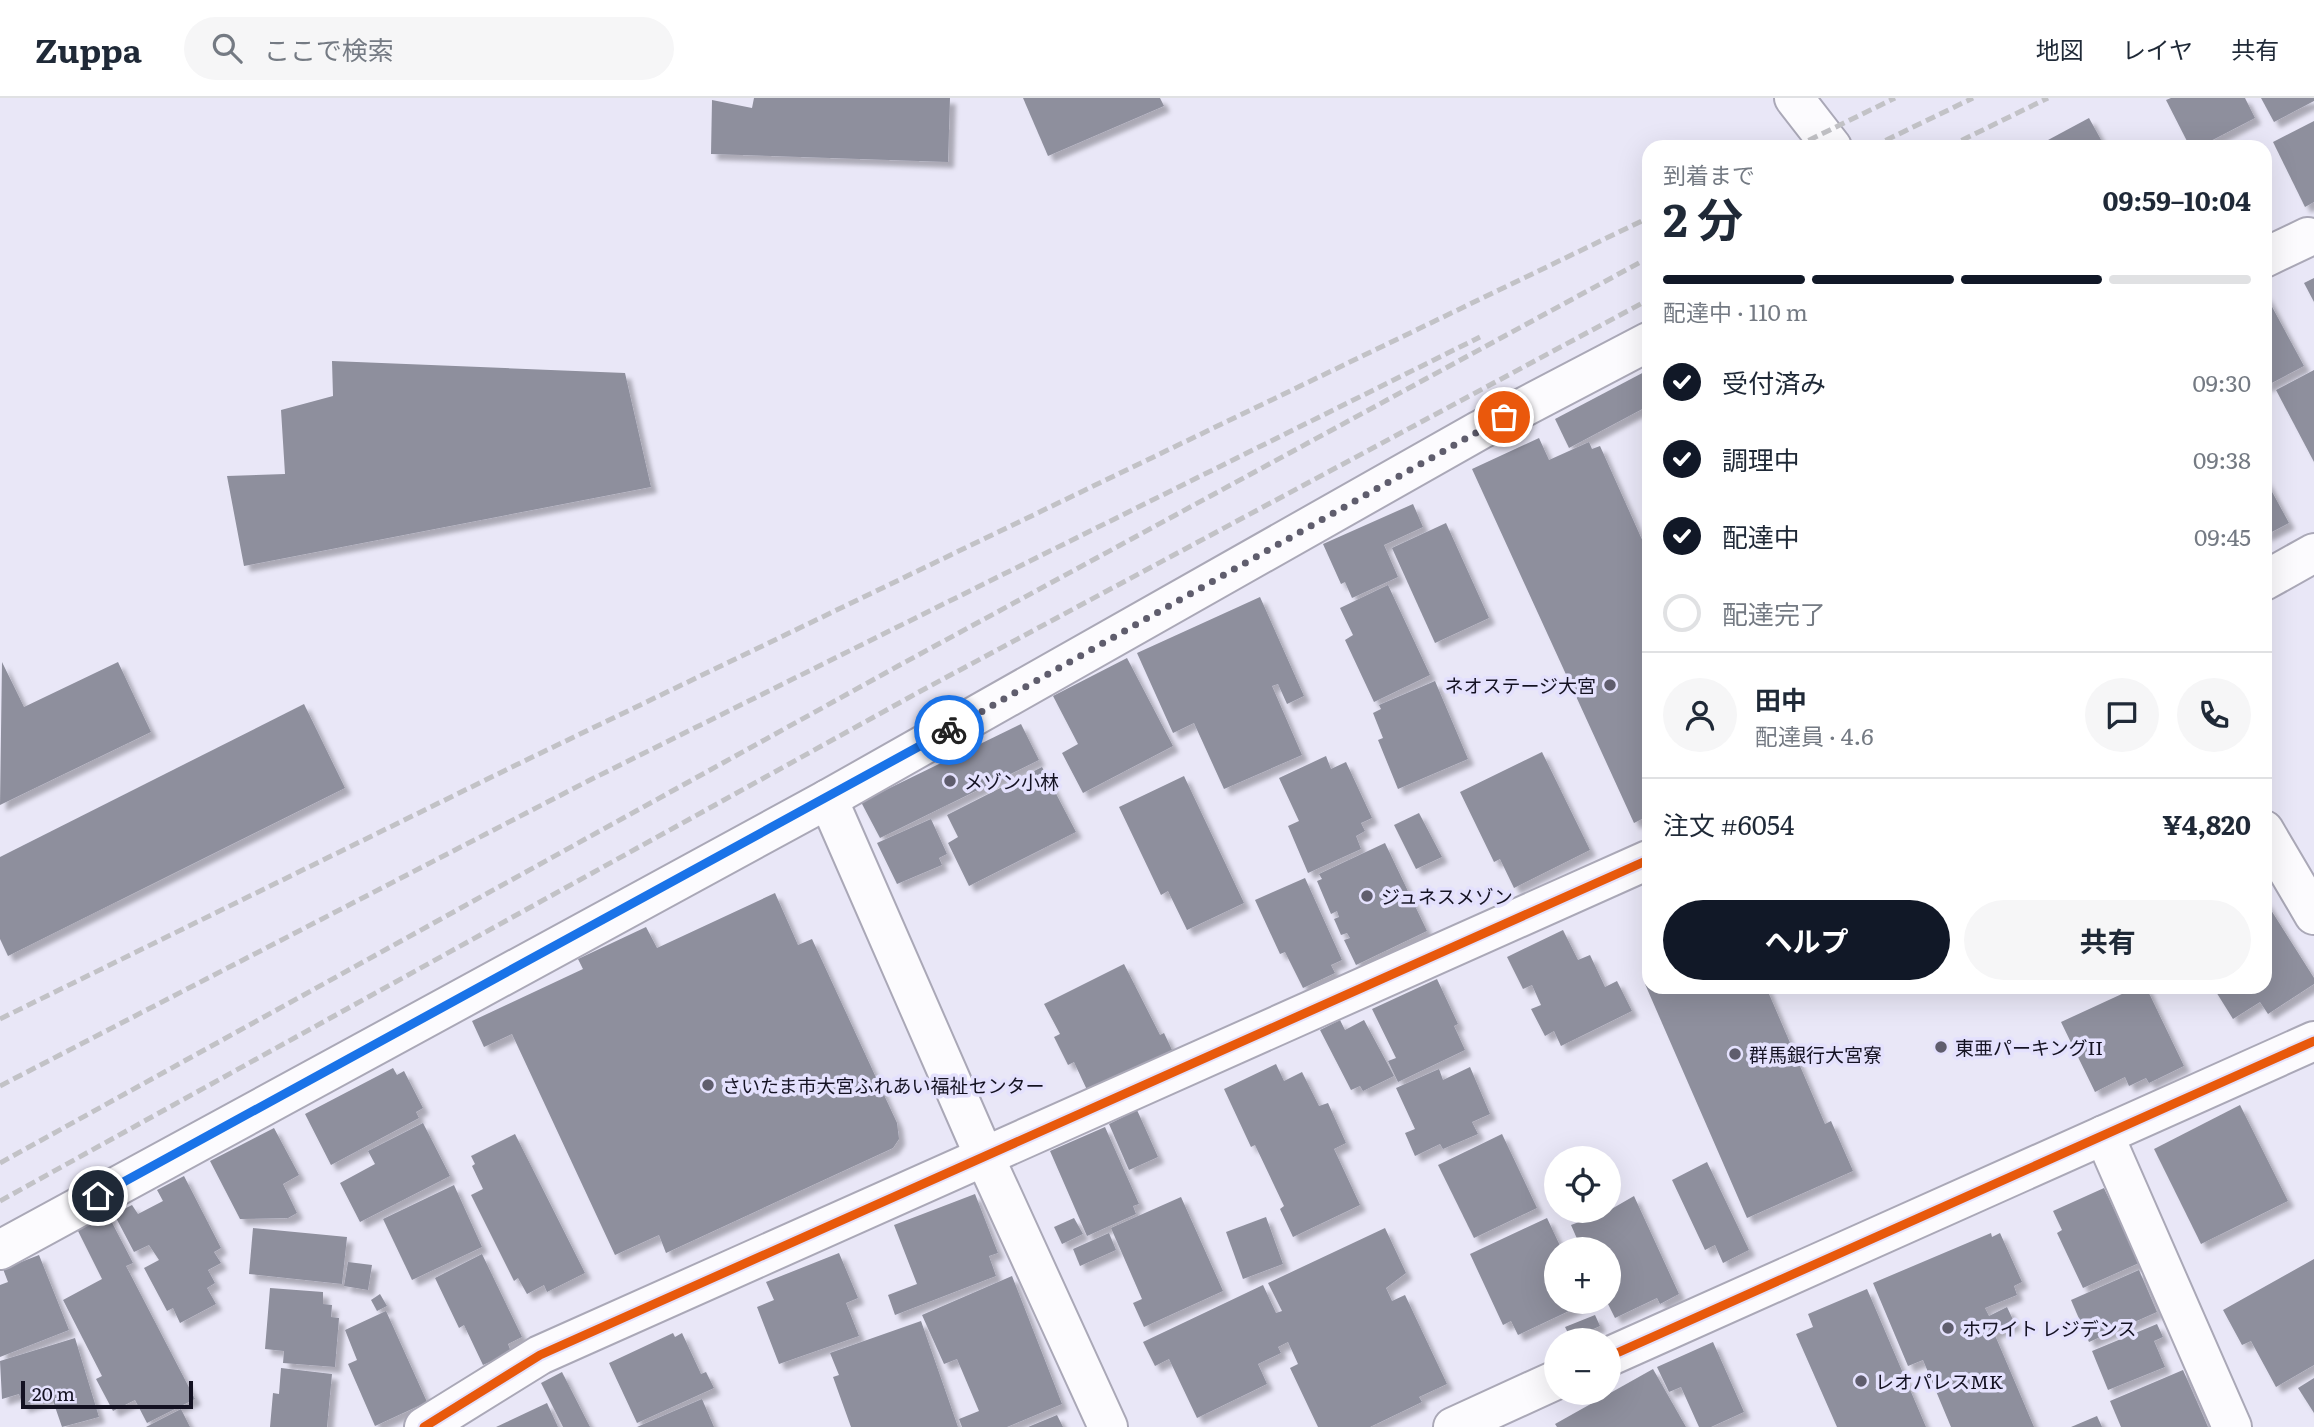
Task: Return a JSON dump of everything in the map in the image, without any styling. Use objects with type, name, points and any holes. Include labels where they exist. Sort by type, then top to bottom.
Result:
[{"type":"street","points":[[1794,98],[1827,140]]},
{"type":"street","points":[[2272,254],[2308,237]]},
{"type":"street","points":[[0,1250],[828,799],[1480,430],[1642,345]]},
{"type":"street","points":[[2272,577],[2314,553]]},
{"type":"street","points":[[828,799],[985,1158],[1108,1427]]},
{"type":"street","points":[[2272,844],[2314,915]]},
{"type":"street","points":[[424,1427],[540,1355],[1642,862]]},
{"type":"street","points":[[1621,1351],[2314,1041]]},
{"type":"street","points":[[2104,1135],[2232,1427]]},
{"type":"street","points":[[1453,1427],[1518,1414],[1544,1391]]},
{"type":"building","points":[[754,98],[950,98],[948,162],[711,154],[712,100],[752,108]]},
{"type":"building","points":[[1023,98],[1160,98],[1164,106],[1048,156]]},
{"type":"building","points":[[2245,98],[2255,118],[2213,140],[2186,140],[2166,100]]},
{"type":"building","points":[[2261,98],[2314,98],[2314,101],[2274,122]]},
{"type":"building","points":[[2089,118],[2101,140],[2048,140]]},
{"type":"building","points":[[2314,121],[2314,202],[2305,207],[2273,142]]},
{"type":"building","points":[[2314,278],[2314,302],[2304,283]]},
{"type":"building","points":[[2272,307],[2304,366],[2272,383]]},
{"type":"building","points":[[332,361],[625,373],[651,487],[244,566],[227,476],[285,474],[281,410],[333,396]]},
{"type":"building","points":[[2314,370],[2314,462],[2276,390]]},
{"type":"building","points":[[1642,373],[1642,409],[1569,448],[1555,419]]},
{"type":"building","name":"ネオステージ大宮","points":[[1539,438],[1549,460],[1589,442],[1592,449],[1600,446],[1642,540],[1642,819],[1634,823],[1472,469]]},
{"type":"building","points":[[2272,492],[2289,523],[2272,532]]},
{"type":"building","points":[[1413,504],[1423,527],[1384,545],[1398,577],[1352,598],[1345,582],[1341,584],[1323,544]]},
{"type":"building","points":[[1446,523],[1489,618],[1435,643],[1392,548]]},
{"type":"building","points":[[1388,585],[1430,675],[1374,702],[1345,640],[1353,635],[1340,608]]},
{"type":"building","points":[[1260,597],[1304,696],[1287,704],[1278,684],[1272,686],[1302,755],[1224,789],[1194,723],[1173,733],[1137,653]]},
{"type":"building","points":[[1127,658],[1173,746],[1083,793],[1062,753],[1078,744],[1053,696]]},
{"type":"building","points":[[2,662],[24,707],[118,662],[151,732],[0,805]]},
{"type":"building","points":[[1435,681],[1468,759],[1398,789],[1378,740],[1383,738],[1373,713],[1381,709],[1379,705]]},
{"type":"building","points":[[304,704],[345,788],[8,956],[0,939],[0,857]]},
{"type":"building","name":"メゾン小林","points":[[1021,724],[1039,760],[880,838],[861,802]]},
{"type":"building","points":[[1542,752],[1590,850],[1514,888],[1500,859],[1494,862],[1460,792]]},
{"type":"building","points":[[1326,756],[1331,769],[1346,762],[1372,818],[1361,823],[1365,831],[1356,836],[1361,849],[1308,873],[1288,826],[1299,821],[1279,778]]},
{"type":"building","points":[[1042,767],[1076,832],[969,886],[948,843],[958,837],[947,815]]},
{"type":"building","points":[[1184,776],[1244,903],[1187,930],[1168,891],[1161,895],[1119,807]]},
{"type":"building","points":[[1419,813],[1442,857],[1416,869],[1394,825]]},
{"type":"building","points":[[931,819],[947,854],[939,858],[942,865],[897,884],[877,843]]},
{"type":"building","name":"ジュネスメゾン","points":[[1385,843],[1427,931],[1356,965],[1344,940],[1350,938],[1347,933],[1341,935],[1334,919],[1339,917],[1337,911],[1331,914],[1317,881],[1322,879],[1319,874]]},
{"type":"building","points":[[1305,878],[1342,960],[1331,965],[1335,973],[1303,988],[1285,952],[1280,954],[1255,900]]},
{"type":"building","name":"さいたま市大宮ふれあい福祉センター","points":[[775,893],[798,945],[812,939],[897,1123],[899,1139],[893,1148],[666,1253],[659,1235],[615,1255],[512,1034],[484,1047],[472,1021],[583,969],[578,959],[646,927],[657,948]]},
{"type":"building","points":[[2272,912],[2314,978],[2314,984],[2268,1014],[2260,1002],[2233,1019],[2217,994],[2272,994]]},
{"type":"building","points":[[1563,930],[1578,960],[1590,955],[1605,987],[1617,981],[1632,1011],[1561,1046],[1554,1031],[1545,1036],[1531,1009],[1541,1005],[1532,985],[1523,989],[1507,957]]},
{"type":"building","points":[[1124,964],[1160,1035],[1164,1033],[1172,1050],[1088,1092],[1074,1062],[1068,1065],[1054,1037],[1060,1034],[1044,1004]]},
{"type":"building","points":[[1437,979],[1458,1024],[1454,1026],[1465,1050],[1398,1082],[1388,1061],[1396,1058],[1372,1009]]},
{"type":"building","name":"群馬銀行大宮寮","points":[[1649,994],[1769,994],[1825,1124],[1831,1121],[1853,1171],[1747,1218]]},
{"type":"building","points":[[2122,994],[2149,994],[2184,1066],[2149,1083],[2146,1078],[2129,1086],[2125,1077],[2095,1092],[2061,1022]]},
{"type":"building","points":[[1340,1020],[1345,1030],[1364,1020],[1394,1076],[1363,1091],[1360,1086],[1351,1090],[1320,1030]]},
{"type":"building","points":[[1276,1064],[1284,1081],[1302,1072],[1319,1106],[1328,1103],[1346,1143],[1334,1149],[1360,1205],[1293,1237],[1280,1209],[1284,1206],[1255,1145],[1251,1147],[1224,1089]]},
{"type":"building","points":[[1470,1067],[1490,1114],[1472,1122],[1478,1134],[1443,1149],[1440,1144],[1415,1156],[1405,1133],[1415,1129],[1396,1088],[1439,1069],[1443,1080]]},
{"type":"building","points":[[393,1068],[397,1075],[404,1071],[423,1108],[416,1112],[419,1118],[331,1165],[305,1114]]},
{"type":"building","points":[[2240,1105],[2288,1201],[2201,1244],[2154,1149]]},
{"type":"building","points":[[1137,1110],[1158,1157],[1129,1170],[1109,1124]]},
{"type":"building","points":[[423,1123],[450,1176],[360,1222],[340,1183],[375,1164],[368,1151]]},
{"type":"building","points":[[1105,1127],[1139,1204],[1133,1206],[1136,1214],[1087,1236],[1050,1151]]},
{"type":"building","points":[[274,1128],[299,1175],[283,1184],[297,1213],[288,1218],[240,1219],[210,1161]]},
{"type":"building","points":[[515,1134],[585,1273],[547,1292],[544,1285],[527,1294],[518,1278],[514,1281],[471,1195],[483,1189],[472,1166],[475,1164],[471,1156]]},
{"type":"building","points":[[1502,1134],[1537,1208],[1474,1238],[1438,1165]]},
{"type":"building","points":[[1707,1162],[1749,1250],[1723,1263],[1715,1245],[1705,1250],[1672,1180]]},
{"type":"building","points":[[184,1176],[221,1248],[214,1252],[221,1263],[208,1270],[215,1283],[207,1288],[216,1304],[180,1323],[173,1308],[167,1311],[144,1268],[159,1260],[149,1245],[134,1252],[114,1214],[132,1205],[138,1214],[163,1201],[157,1190]]},
{"type":"building","points":[[454,1185],[482,1247],[412,1280],[383,1219]]},
{"type":"building","points":[[2104,1188],[2139,1263],[2083,1288],[2057,1233],[2062,1230],[2053,1211]]},
{"type":"building","points":[[975,1194],[998,1253],[989,1256],[996,1276],[895,1315],[888,1295],[917,1284],[894,1225]]},
{"type":"building","points":[[1634,1196],[1679,1294],[1660,1304],[1657,1298],[1615,1318],[1613,1314],[1621,1314],[1621,1237],[1576,1237],[1571,1225],[1621,1223],[1621,1204]]},
{"type":"building","points":[[1181,1197],[1223,1291],[1144,1327],[1133,1303],[1142,1299],[1111,1228]]},
{"type":"building","points":[[107,1213],[133,1263],[126,1266],[195,1399],[147,1423],[135,1400],[113,1411],[96,1379],[102,1376],[63,1300],[102,1279],[77,1229]]},
{"type":"building","points":[[1266,1217],[1283,1264],[1243,1279],[1226,1232]]},
{"type":"building","points":[[1074,1218],[1083,1234],[1062,1244],[1054,1227]]},
{"type":"building","points":[[1544,1219],[1544,1223],[1549,1223],[1556,1237],[1544,1237],[1544,1314],[1563,1314],[1518,1335],[1511,1321],[1503,1325],[1470,1254]]},
{"type":"building","points":[[253,1228],[347,1237],[342,1284],[249,1274]]},
{"type":"building","points":[[1385,1228],[1406,1273],[1386,1288],[1392,1301],[1405,1295],[1447,1384],[1419,1397],[1422,1402],[1370,1427],[1318,1427],[1290,1368],[1298,1364],[1288,1342],[1278,1347],[1281,1353],[1258,1364],[1267,1384],[1197,1418],[1169,1359],[1155,1366],[1143,1342],[1263,1285],[1276,1313],[1282,1311],[1268,1283]]},
{"type":"building","points":[[1109,1233],[1116,1250],[1080,1266],[1073,1249]]},
{"type":"building","name":"ホワイト レジデンス","points":[[1991,1233],[1992,1237],[2000,1233],[2022,1282],[2014,1286],[2017,1295],[1985,1308],[1989,1316],[2007,1307],[2015,1324],[1994,1333],[2034,1427],[1951,1427],[1923,1360],[1908,1366],[1873,1283]]},
{"type":"building","points":[[839,1253],[858,1298],[846,1303],[859,1336],[779,1364],[757,1307],[774,1300],[766,1282]]},
{"type":"building","points":[[482,1254],[522,1337],[508,1344],[511,1352],[483,1365],[464,1325],[459,1328],[435,1278]]},
{"type":"building","points":[[39,1255],[69,1330],[0,1357],[0,1285],[8,1282],[3,1269]]},
{"type":"building","points":[[2314,1259],[2314,1365],[2276,1387],[2251,1341],[2242,1345],[2223,1310]]},
{"type":"building","points":[[348,1262],[372,1265],[368,1290],[344,1286]]},
{"type":"building","points":[[2139,1270],[2157,1312],[2089,1342],[2071,1300]]},
{"type":"building","points":[[1012,1276],[1062,1404],[1007,1427],[962,1427],[959,1419],[979,1411],[957,1359],[944,1364],[922,1315]]},
{"type":"building","points":[[270,1288],[323,1292],[323,1304],[332,1305],[331,1317],[339,1318],[335,1367],[283,1363],[284,1351],[265,1349]]},
{"type":"building","name":"レオパレスMK","points":[[1867,1289],[1926,1427],[1837,1427],[1796,1334],[1813,1327],[1808,1314]]},
{"type":"building","points":[[380,1294],[387,1306],[377,1311],[371,1300]]},
{"type":"building","points":[[386,1311],[427,1402],[375,1426],[348,1364],[357,1360],[345,1330]]},
{"type":"building","points":[[1595,1315],[1600,1326],[1596,1328],[1565,1327]]},
{"type":"building","points":[[921,1321],[958,1427],[851,1427],[833,1377],[839,1375],[830,1353]]},
{"type":"building","points":[[2157,1324],[2163,1337],[2154,1341],[2165,1367],[2108,1390],[2092,1351]]},
{"type":"building","points":[[673,1333],[675,1337],[682,1333],[701,1374],[706,1372],[714,1388],[637,1423],[609,1363]]},
{"type":"building","points":[[75,1338],[99,1417],[62,1427],[52,1398],[23,1407],[19,1394],[2,1399],[0,1361]]},
{"type":"building","points":[[1713,1342],[1744,1412],[1711,1427],[1699,1427],[1681,1387],[1669,1392],[1657,1367]]},
{"type":"building","points":[[281,1368],[332,1374],[327,1427],[270,1427],[273,1393],[279,1394]]},
{"type":"building","points":[[1653,1369],[1686,1427],[1557,1427],[1555,1424],[1589,1405],[1621,1405],[1621,1387]]},
{"type":"building","points":[[2183,1370],[2208,1427],[2121,1427],[2110,1401]]},
{"type":"building","points":[[562,1372],[590,1427],[563,1427],[541,1383]]},
{"type":"building","points":[[2314,1378],[2314,1413],[2298,1388]]},
{"type":"building","points":[[702,1399],[714,1427],[637,1427]]},
{"type":"building","points":[[547,1403],[558,1427],[496,1427]]},
{"type":"building","points":[[181,1409],[190,1427],[146,1427]]},
{"type":"building","points":[[1057,1415],[1063,1427],[1028,1427]]},
{"type":"building","points":[[2097,1416],[2102,1427],[2071,1427]]},
{"type":"railway","points":[[1809,140],[1895,98]]},
{"type":"railway","points":[[1886,140],[1973,98]]},
{"type":"railway","points":[[1962,140],[2048,98]]},
{"type":"railway","points":[[0,1019],[516,765],[1642,221]]},
{"type":"railway","points":[[0,1163],[898,666],[1642,261]]},
{"type":"railway","points":[[0,1201],[919,692],[1642,303]]},
{"type":"railway","points":[[0,1086],[588,781],[1480,337]]},
{"type":"cycle path","points":[[424,1427],[540,1355],[1642,863]]},
{"type":"cycle path","points":[[1621,1351],[2314,1041]]},
{"type":"way so far","points":[[949,730],[1504,417]]},
{"type":"place","name":"ネオステージ大宮","points":[[1610,685]]},
{"type":"place","name":"メゾン小林","points":[[950,781]]},
{"type":"place","name":"ジュネスメゾン","points":[[1367,896]]},
{"type":"place","name":"東亜パーキングII","points":[[1941,1047]]},
{"type":"place","name":"群馬銀行大宮寮","points":[[1735,1054]]},
{"type":"place","name":"さいたま市大宮ふれあい福祉センター","points":[[708,1085]]},
{"type":"place","name":"ホワイト レジデンス","points":[[1948,1328]]},
{"type":"place","name":"レオパレスMK","points":[[1861,1381]]},
{"type":"route","points":[[98,1196],[804,812],[949,730]]}]
